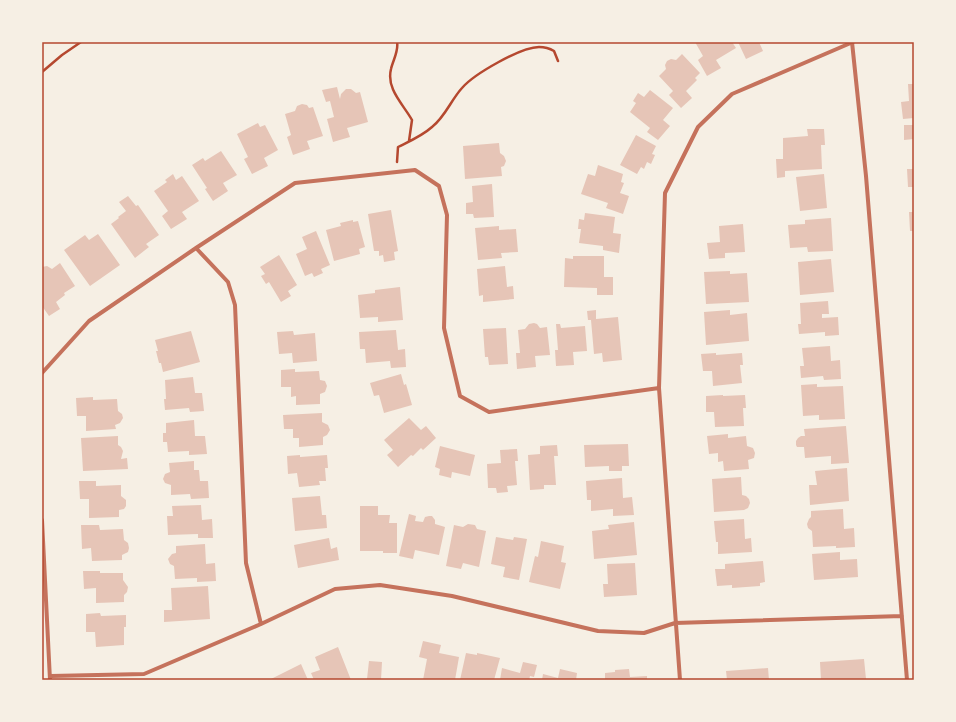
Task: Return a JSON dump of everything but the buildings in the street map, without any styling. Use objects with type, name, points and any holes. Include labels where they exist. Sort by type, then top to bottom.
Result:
[{"type":"street","points":[[680,680],[659,388],[665,193],[698,127],[732,94],[852,42],[866,176],[907,680]]},
{"type":"street","points":[[42,373],[89,321],[295,183],[415,170],[439,186],[447,215],[444,328],[460,396],[490,412],[659,388]]},
{"type":"street","points":[[196,248],[228,282],[235,304],[246,564],[261,624]]},
{"type":"street","points":[[42,520],[51,678],[144,674],[261,624],[335,589],[380,585],[452,596],[598,631],[644,633],[675,623],[902,616]]},
{"type":"path","points":[[42,72],[62,55],[81,42]]},
{"type":"path","points":[[397,42],[398,47],[390,71],[391,86],[412,120],[409,142]]},
{"type":"path","points":[[396,172],[398,147],[409,142],[433,126],[462,88],[475,77],[499,62],[524,50],[538,47],[548,48],[554,51],[558,61]]}]
